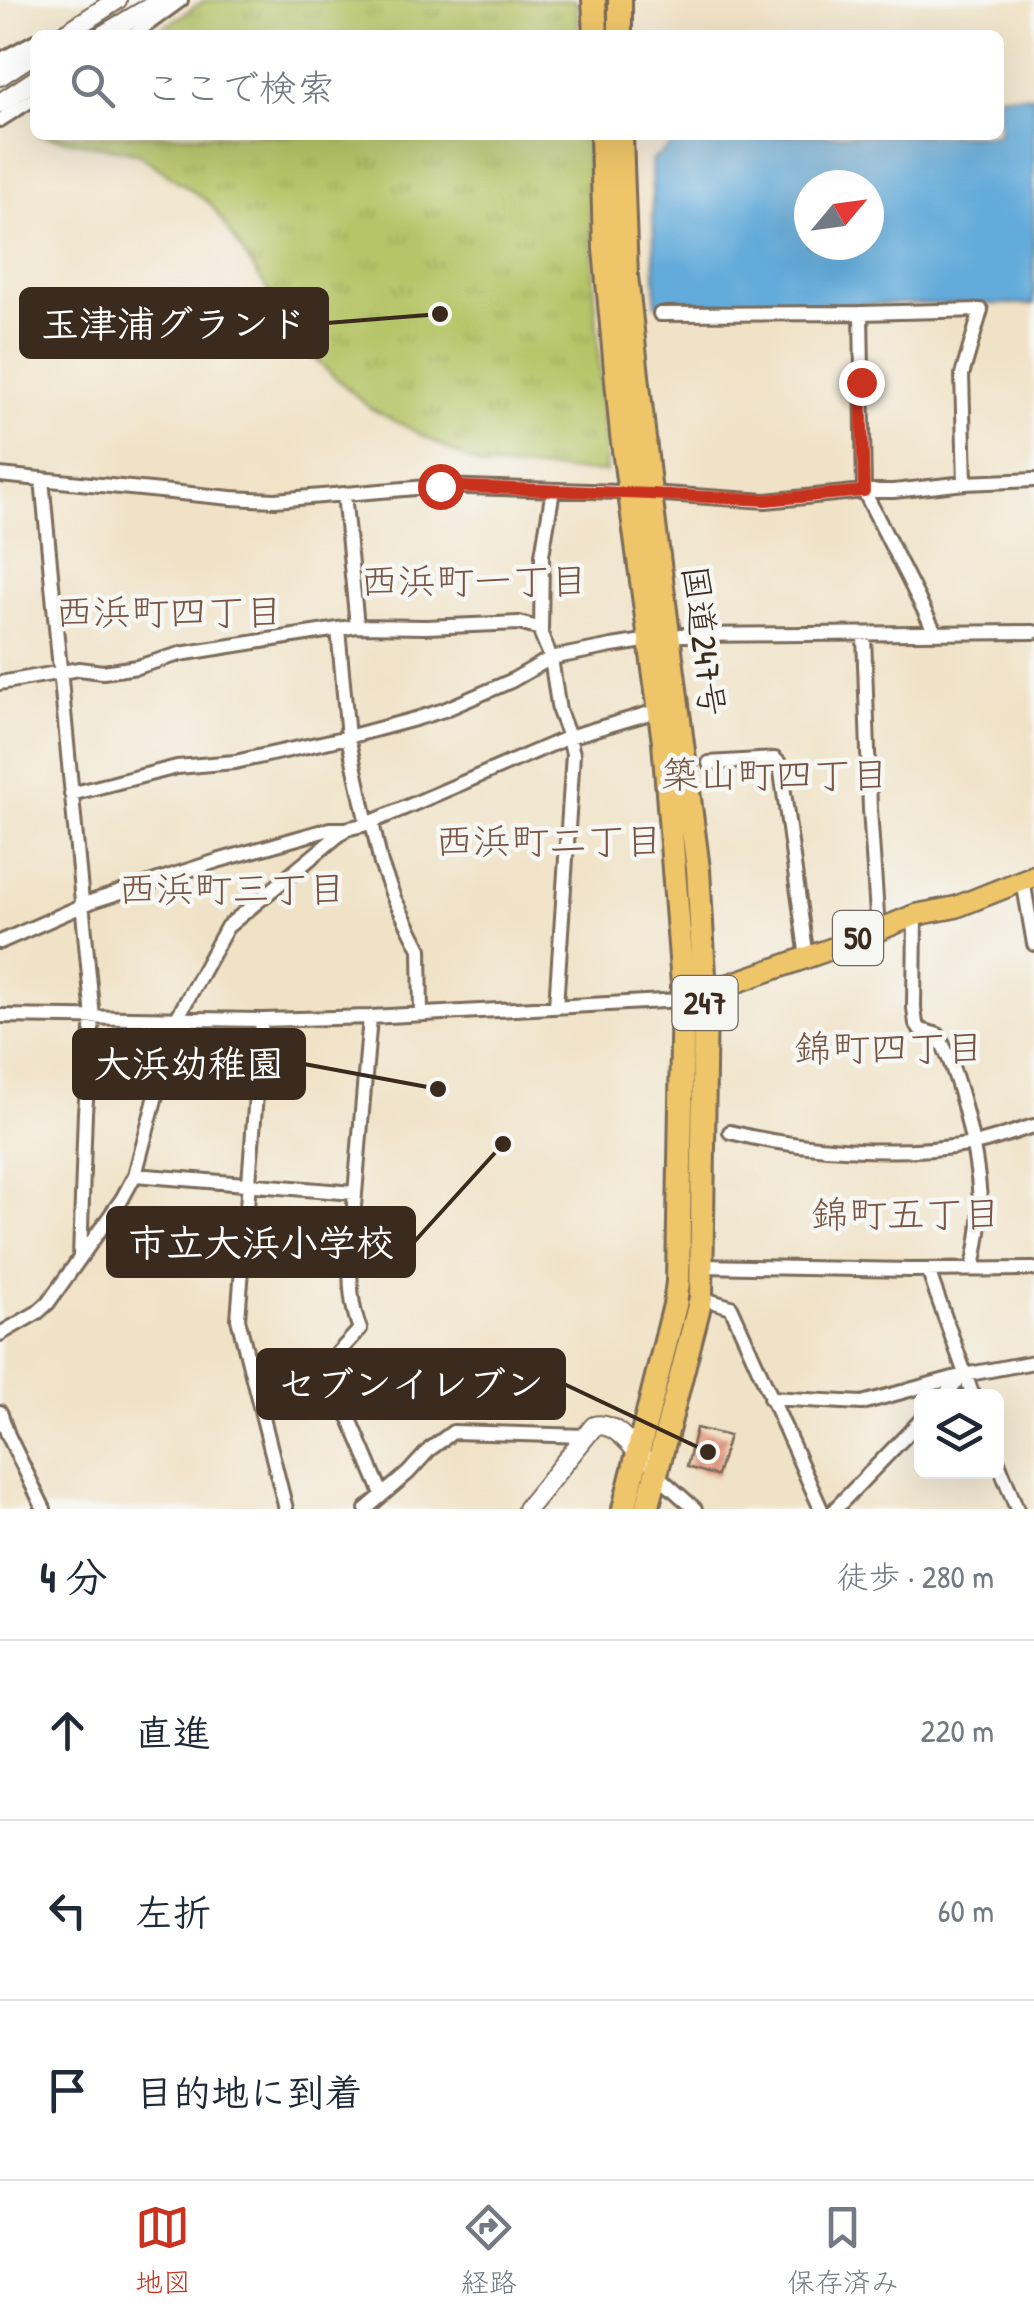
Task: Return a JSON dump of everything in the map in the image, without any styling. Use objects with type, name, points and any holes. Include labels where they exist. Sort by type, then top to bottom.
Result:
[{"type":"highway","points":[[594,0],[596,30]]},
{"type":"highway","points":[[620,0],[620,30]]},
{"type":"highway","name":"国道247号","points":[[602,140],[605,249],[660,639],[698,869],[678,1282],[624,1509]]},
{"type":"highway","name":"国道247号","points":[[621,140],[640,493]]},
{"type":"highway","name":"国道247号","points":[[646,1509],[702,1298],[694,997],[683,984],[660,710],[660,639]]},
{"type":"main road","name":"50","points":[[694,997],[915,915],[956,908],[1028,878]]},
{"type":"street","points":[[57,30],[115,0]]},
{"type":"street","points":[[70,30],[115,0]]},
{"type":"street","points":[[111,30],[162,0]]},
{"type":"street","points":[[140,30],[181,0]]},
{"type":"street","points":[[0,60],[30,44]]},
{"type":"street","points":[[0,76],[30,56]]},
{"type":"street","points":[[0,103],[30,83]]},
{"type":"street","points":[[0,120],[30,101]]},
{"type":"street","points":[[660,314],[980,310],[962,375],[965,483]]},
{"type":"street","points":[[860,313],[864,491],[935,632]]},
{"type":"street","points":[[0,475],[275,500],[440,486],[766,500],[1034,480]]},
{"type":"street","points":[[42,479],[92,1018],[80,1257]]},
{"type":"street","points":[[553,490],[542,554],[541,629],[572,754],[556,1006]]},
{"type":"street","points":[[344,494],[357,626]]},
{"type":"street","points":[[0,683],[79,669],[103,672],[138,667],[180,654],[357,626],[519,623],[541,629]]},
{"type":"street","points":[[338,629],[348,737],[380,864],[420,949],[421,1014]]},
{"type":"street","points":[[72,794],[177,767],[235,762],[348,737],[444,710],[511,681],[551,658],[660,639],[1034,632]]},
{"type":"street","points":[[864,635],[878,930]]},
{"type":"street","points":[[0,942],[81,906],[236,856],[330,829],[370,823],[569,737],[660,710]]},
{"type":"street","points":[[709,762],[775,759],[780,764],[806,958]]},
{"type":"street","points":[[0,1334],[48,1303],[122,1199],[135,1174],[176,1020],[227,927],[346,829]]},
{"type":"street","points":[[1028,878],[1034,944]]},
{"type":"street","points":[[915,915],[916,1024],[921,1030],[938,1034],[950,1057],[971,1145],[980,1199],[974,1268]]},
{"type":"street","points":[[0,1016],[262,1020],[694,997]]},
{"type":"street","points":[[370,1017],[350,1283],[360,1329],[327,1365],[382,1494]]},
{"type":"street","points":[[262,1020],[239,1327],[286,1509]]},
{"type":"street","points":[[730,1132],[764,1142],[928,1150],[971,1145],[1034,1126]]},
{"type":"street","points":[[135,1174],[354,1193]]},
{"type":"street","points":[[702,1266],[1034,1269]]},
{"type":"street","points":[[928,1270],[970,1389]]},
{"type":"street","points":[[702,1298],[731,1307],[821,1509]]},
{"type":"street","points":[[770,1398],[862,1404],[964,1375],[1034,1362]]},
{"type":"street","points":[[951,1389],[964,1375]]},
{"type":"street","points":[[0,1412],[44,1509]]},
{"type":"street","points":[[526,1509],[584,1436],[594,1426],[605,1425],[622,1434],[657,1475],[696,1509]]},
{"type":"street","points":[[835,1509],[914,1427]]},
{"type":"street","points":[[366,1509],[453,1432],[584,1436]]},
{"type":"street","points":[[1004,1477],[1017,1509]]},
{"type":"green space","points":[[205,0],[576,0],[579,30],[160,30]]},
{"type":"green space","points":[[66,140],[585,140],[606,472],[483,467],[370,408],[312,357],[211,204],[137,153]]},
{"type":"water","points":[[1004,95],[1034,96],[1034,304],[656,304],[651,161],[674,140],[1004,140]]},
{"type":"building","points":[[696,1428],[729,1436],[717,1476],[687,1467]]},
{"type":"place","name":"玉津浦グランド","points":[[440,314]]},
{"type":"place","name":"大浜幼稚園","points":[[438,1089]]},
{"type":"place","name":"市立大浜小学校","points":[[503,1144]]},
{"type":"place","name":"セブンイレブン","points":[[708,1452]]},
{"type":"district","name":"西浜町一丁目","points":[[474,581]]},
{"type":"district","name":"西浜町四丁目","points":[[169,612]]},
{"type":"district","name":"築山町四丁目","points":[[775,775]]},
{"type":"district","name":"西浜町二丁目","points":[[549,841]]},
{"type":"district","name":"西浜町三丁目","points":[[232,889]]},
{"type":"district","name":"錦町四丁目","points":[[889,1048]]},
{"type":"district","name":"錦町五丁目","points":[[906,1214]]},
{"type":"route","points":[[440,486],[766,500],[864,491],[861,382]]}]
